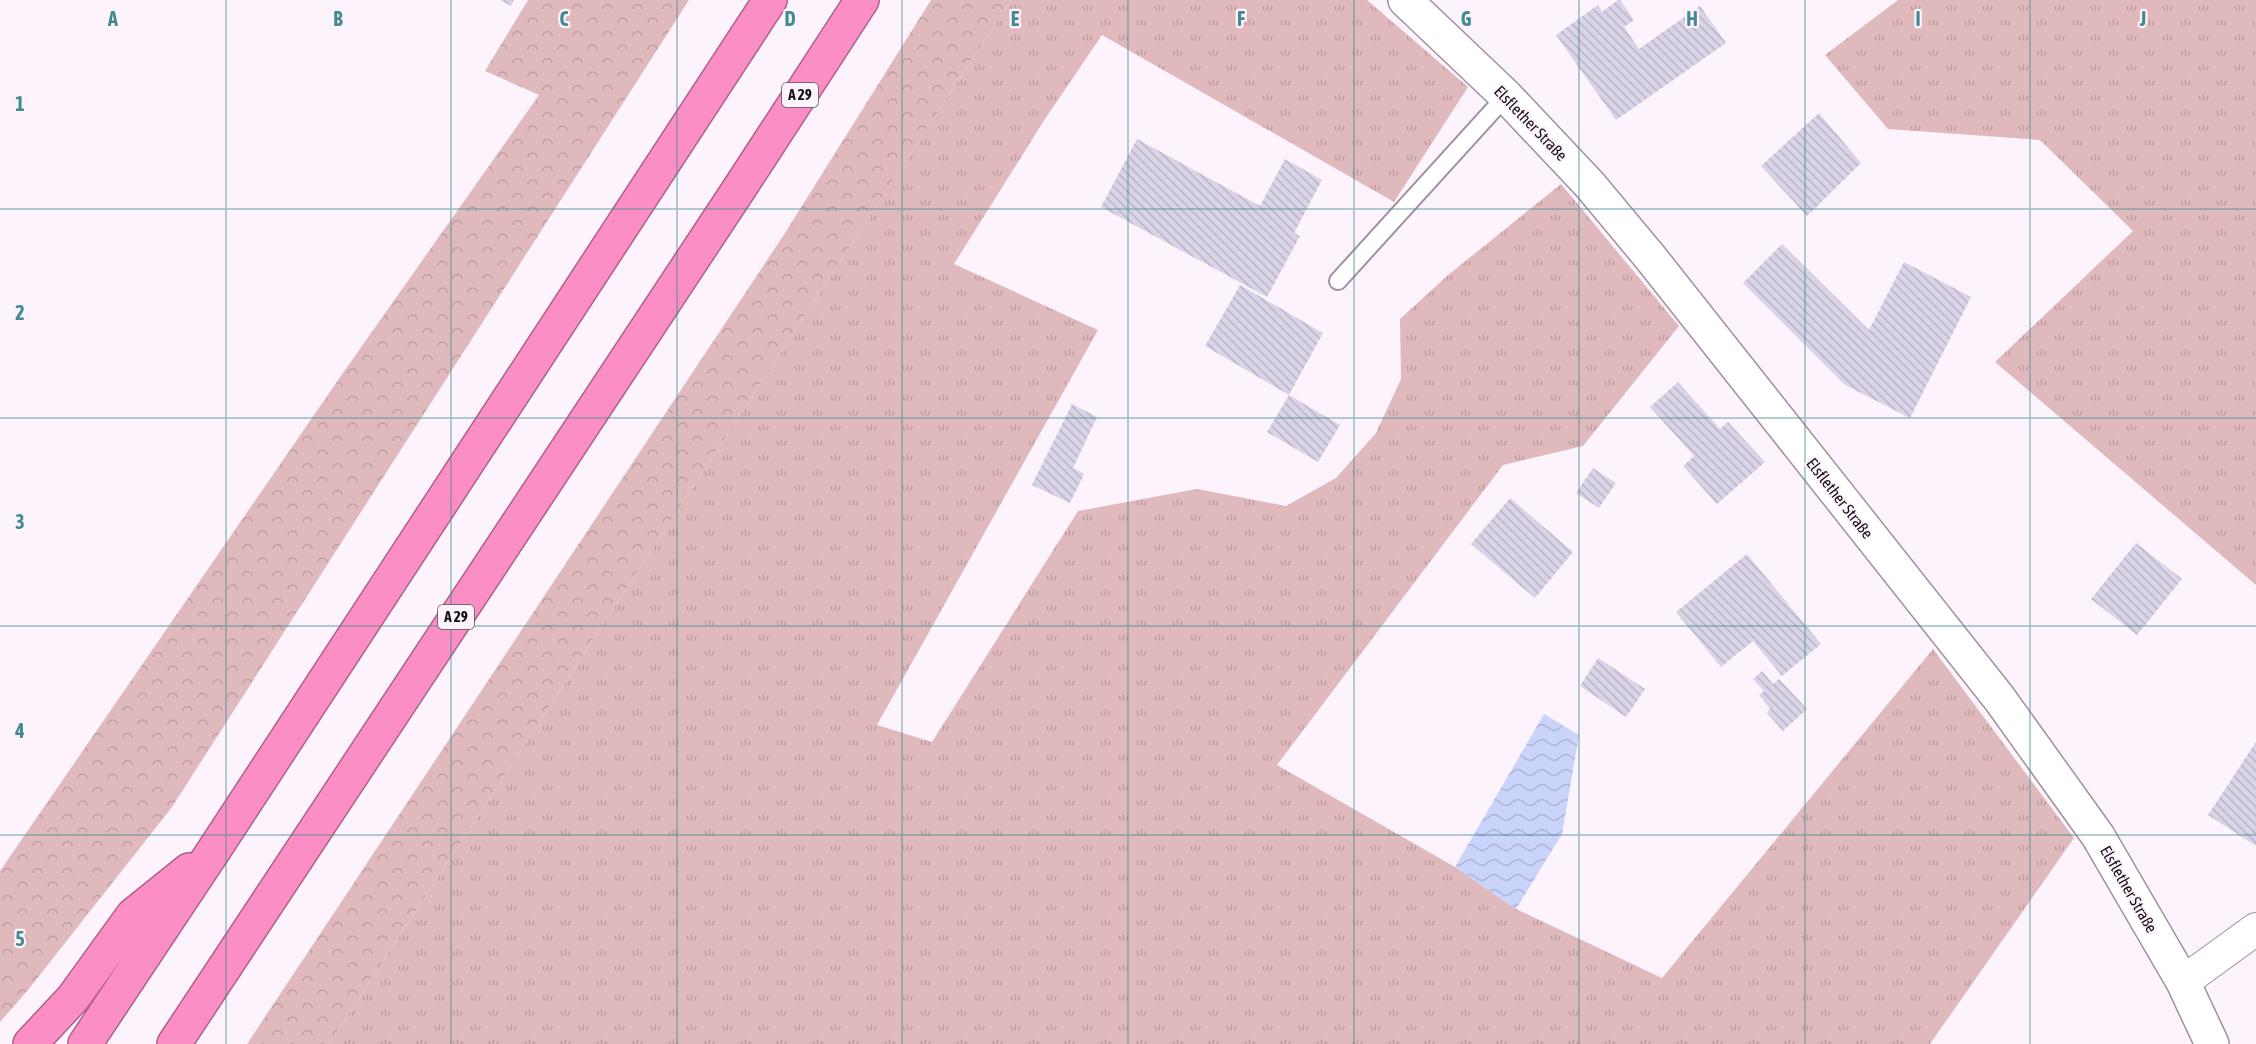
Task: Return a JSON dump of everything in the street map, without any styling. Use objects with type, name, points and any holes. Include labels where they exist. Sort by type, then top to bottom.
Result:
[{"type":"highway","points":[[85,1044],[770,0]]},
{"type":"highway","name":"A 29","points":[[174,1044],[862,0]]},
{"type":"highway","points":[[30,1044],[73,998],[133,915],[214,850]]},
{"type":"main road","name":"Elsflether Straße","points":[[1405,0],[1506,96],[1590,185],[1999,698],[2098,836],[2183,982],[2212,1044]]},
{"type":"street","points":[[2183,982],[2256,929]]},
{"type":"lane","points":[[1338,281],[1506,96]]},
{"type":"green space","points":[[528,0],[689,0],[172,807],[28,990],[0,1022],[0,871],[345,370],[539,95],[485,71]]},
{"type":"green space","points":[[931,0],[1011,0],[329,1044],[247,1044],[785,233]]},
{"type":"green space","points":[[1011,0],[1367,0],[1468,87],[1394,202],[1102,35],[1045,119],[954,264],[1098,330],[877,725],[932,742],[1078,511],[1197,489],[1286,506],[1336,478],[1376,433],[1401,379],[1400,319],[1447,276],[1561,184],[1679,326],[1583,446],[1503,465],[1277,765],[1455,867],[1516,909],[1662,978],[1933,649],[2074,838],[1930,1044],[329,1044]]},
{"type":"green space","points":[[1898,0],[2256,0],[2256,585],[1995,362],[2133,231],[2040,140],[1888,129],[1825,55]]},
{"type":"water","points":[[1544,714],[1579,735],[1562,834],[1516,909],[1455,867]]},
{"type":"building","points":[[500,0],[514,0],[511,6]]},
{"type":"building","points":[[1618,0],[1634,20],[1624,27],[1639,49],[1700,6],[1726,43],[1616,120],[1556,35],[1598,5],[1602,12]]},
{"type":"building","points":[[1819,113],[1861,163],[1807,216],[1761,166]]},
{"type":"building","points":[[1137,139],[1260,206],[1285,159],[1322,180],[1294,233],[1300,236],[1267,297],[1101,207]]},
{"type":"building","points":[[1782,244],[1869,330],[1904,262],[1971,297],[1910,418],[1845,385],[1743,283]]},
{"type":"building","points":[[1240,285],[1323,333],[1289,395],[1205,346]]},
{"type":"building","points":[[1678,382],[1720,429],[1728,422],[1765,462],[1717,504],[1683,466],[1694,456],[1650,407]]},
{"type":"building","points":[[1289,395],[1340,425],[1318,462],[1267,432]]},
{"type":"building","points":[[1072,404],[1097,417],[1073,468],[1084,474],[1070,503],[1032,485]]},
{"type":"building","points":[[1593,468],[1616,483],[1599,508],[1576,493]]},
{"type":"building","points":[[1510,498],[1573,552],[1535,598],[1471,544]]},
{"type":"building","points":[[2136,543],[2182,579],[2137,635],[2091,599]]},
{"type":"building","points":[[1747,554],[1821,644],[1782,676],[1753,641],[1721,667],[1676,612]]},
{"type":"building","points":[[1598,658],[1645,689],[1626,717],[1580,686]]},
{"type":"building","points":[[1762,671],[1773,684],[1779,679],[1807,709],[1783,731],[1767,713],[1770,708],[1759,695],[1764,691],[1753,679]]},
{"type":"building","points":[[2256,742],[2256,846],[2208,815]]}]
